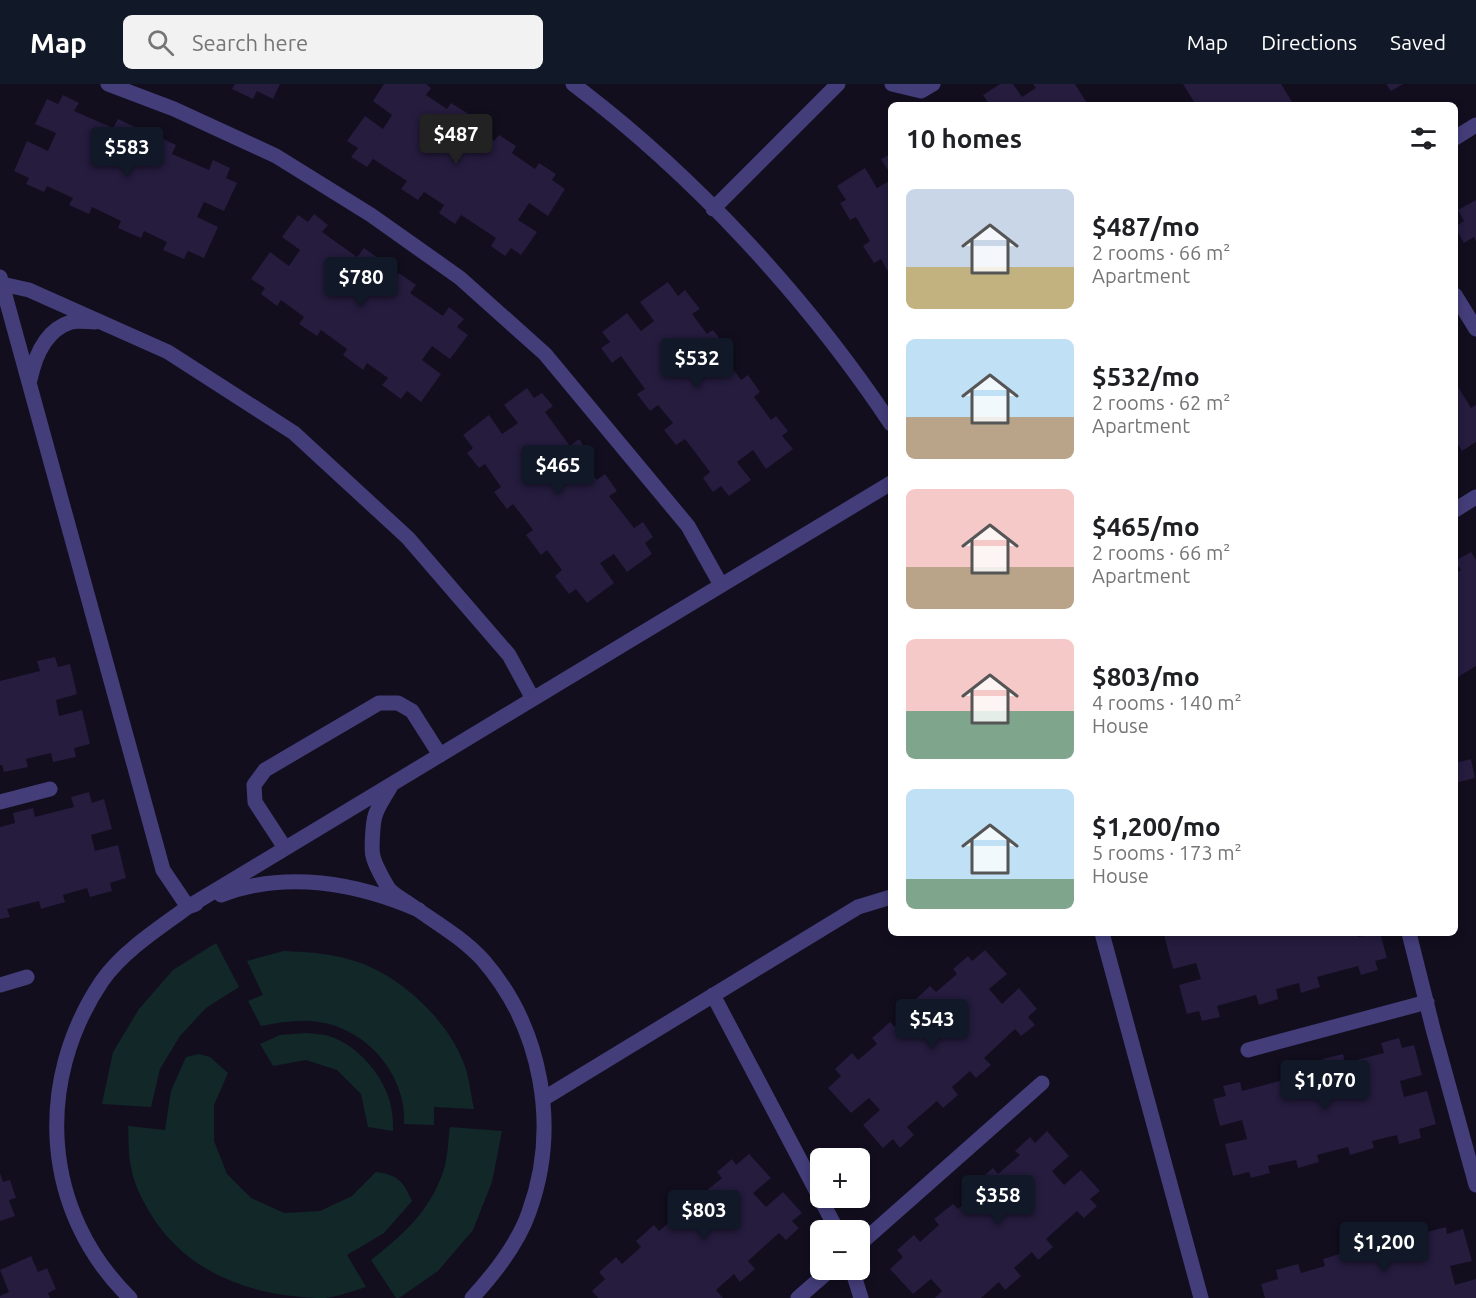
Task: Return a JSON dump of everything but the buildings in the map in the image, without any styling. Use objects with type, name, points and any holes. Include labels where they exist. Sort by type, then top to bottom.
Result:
[{"type":"street","points":[[108,84],[174,108],[276,156],[370,215],[460,278],[545,354],[688,526],[721,585]]},
{"type":"street","points":[[573,84],[601,105],[674,170],[754,250],[818,324],[888,420]]},
{"type":"street","points":[[713,209],[838,84]]},
{"type":"street","points":[[892,84],[927,88]]},
{"type":"street","points":[[1458,136],[1476,125]]},
{"type":"street","points":[[1,281],[168,352],[294,433],[408,538],[509,656],[533,699]]},
{"type":"street","points":[[1,281],[163,870],[188,907]]},
{"type":"street","points":[[1458,300],[1476,329]]},
{"type":"street","points":[[29,383],[35,357],[49,335],[72,322],[101,322]]},
{"type":"street","points":[[130,1298],[95,1258],[76,1220],[63,1180],[56,1138],[57,1096],[66,1054],[81,1016],[103,979],[142,940],[188,907],[888,485]]},
{"type":"street","points":[[1458,508],[1476,497]]},
{"type":"street","points":[[285,848],[255,802],[255,785],[265,770],[379,703],[398,703],[412,711],[440,755]]},
{"type":"street","points":[[392,784],[375,816],[372,855],[389,889],[454,935],[482,959],[506,992],[524,1026],[537,1061],[543,1099],[545,1137],[539,1175],[529,1212],[500,1263],[472,1298]]},
{"type":"street","points":[[0,802],[50,789]]},
{"type":"street","points":[[188,907],[234,890],[273,883],[311,881],[387,896],[419,910]]},
{"type":"street","points":[[543,1099],[858,907],[888,898]]},
{"type":"street","points":[[1103,936],[1201,1298]]},
{"type":"street","points":[[1410,936],[1432,1029],[1476,1185]]},
{"type":"street","points":[[0,985],[27,977]]},
{"type":"street","points":[[713,995],[832,1220]]},
{"type":"street","points":[[1248,1050],[1427,1002]]},
{"type":"street","points":[[870,1235],[1042,1083]]},
{"type":"street","points":[[798,1298],[818,1280]]},
{"type":"street","points":[[855,1280],[861,1298]]},
{"type":"green space","points":[[216,943],[239,987],[206,1008],[180,1036],[160,1069],[151,1107],[102,1104],[113,1052],[139,1009],[173,970]]},
{"type":"green space","points":[[284,951],[323,954],[361,963],[395,981],[411,993],[440,1022],[461,1055],[474,1109],[434,1107],[434,1125],[404,1124],[402,1099],[396,1081],[379,1055],[355,1036],[342,1028],[311,1021],[292,1021],[261,1026],[248,1001],[263,995],[247,961]]},
{"type":"green space","points":[[306,1033],[326,1035],[340,1040],[369,1064],[388,1096],[393,1131],[368,1127],[361,1094],[337,1070],[306,1060],[273,1066],[260,1044],[280,1035]]},
{"type":"green space","points":[[199,1054],[210,1057],[228,1073],[214,1105],[214,1141],[227,1174],[251,1198],[284,1213],[320,1211],[352,1196],[376,1172],[395,1177],[406,1188],[412,1201],[384,1233],[347,1255],[366,1287],[326,1298],[278,1294],[255,1289],[232,1281],[191,1259],[158,1225],[135,1182],[129,1157],[128,1126],[165,1130],[171,1091],[186,1057]]},
{"type":"green space","points":[[450,1127],[502,1131],[492,1182],[473,1230],[438,1271],[396,1298],[371,1260],[405,1231],[432,1197],[445,1164]]}]
